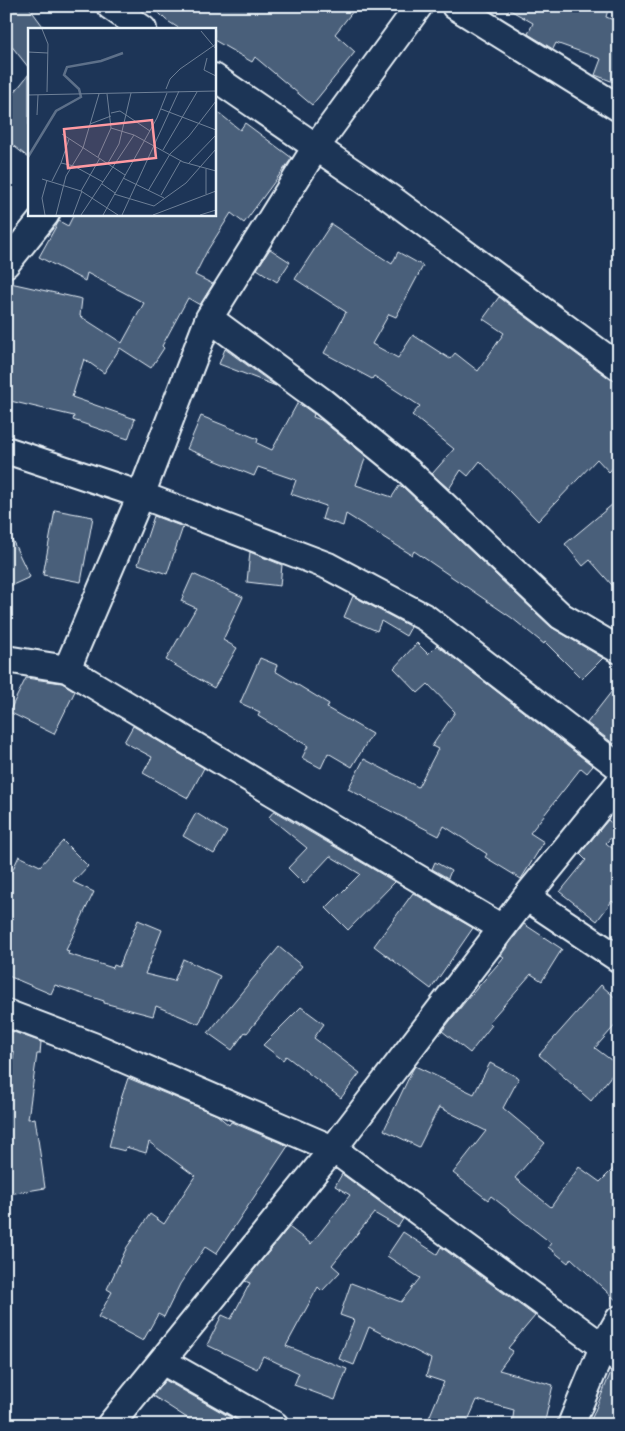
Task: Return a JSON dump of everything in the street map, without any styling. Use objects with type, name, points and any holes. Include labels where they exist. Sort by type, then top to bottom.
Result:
[{"type":"street","points":[[110,6],[142,28]]},
{"type":"street","points":[[67,669],[141,495],[209,318],[316,147],[420,6]]},
{"type":"street","points":[[454,6],[619,108]]},
{"type":"street","points":[[215,78],[389,197],[619,367]]},
{"type":"street","points":[[6,264],[45,215]]},
{"type":"street","points":[[209,318],[324,402],[410,472],[562,616],[619,650]]},
{"type":"street","points":[[6,450],[141,495],[328,566],[426,618],[619,767]]},
{"type":"street","points":[[6,659],[67,669],[502,928]]},
{"type":"street","points":[[110,1425],[333,1148],[526,896],[619,783]]},
{"type":"street","points":[[526,896],[619,959]]},
{"type":"street","points":[[6,1013],[93,1046],[333,1148],[611,1353]]},
{"type":"street","points":[[571,1425],[611,1353],[619,1319]]},
{"type":"street","points":[[162,1361],[275,1425]]},
{"type":"building","points":[[6,6],[28,6],[44,28],[28,28],[28,67],[6,39]]},
{"type":"building","points":[[152,6],[357,6],[335,34],[355,52],[312,105],[255,57],[252,62],[215,41],[215,28],[178,28],[166,20]]},
{"type":"building","points":[[503,6],[609,6],[606,17],[619,22],[619,84],[595,75],[601,59],[556,43],[553,49],[528,34],[533,23]]},
{"type":"building","points":[[28,75],[28,157],[6,140],[6,103]]},
{"type":"building","points":[[215,110],[240,130],[245,123],[292,158],[244,223],[231,213],[207,251],[195,275],[213,284],[200,305],[188,298],[162,346],[164,348],[151,368],[120,348],[104,373],[84,359],[72,397],[135,419],[128,439],[73,420],[74,416],[6,400],[6,282],[82,299],[80,316],[122,343],[144,303],[87,273],[85,281],[39,257],[59,221],[68,226],[74,215],[215,215]]},
{"type":"building","points":[[331,224],[392,264],[398,252],[423,266],[396,317],[389,314],[372,344],[398,358],[413,335],[450,359],[455,353],[478,371],[504,333],[483,319],[499,297],[610,379],[619,382],[619,461],[609,472],[597,459],[538,521],[480,461],[468,476],[461,470],[449,489],[432,474],[454,449],[412,415],[420,406],[374,376],[372,379],[324,353],[346,312],[295,279]]},
{"type":"building","points":[[270,249],[290,262],[277,282],[257,269]]},
{"type":"building","points":[[225,349],[276,386],[219,364]]},
{"type":"building","points":[[297,404],[314,414],[313,417],[321,420],[366,456],[356,485],[392,497],[399,486],[402,486],[551,627],[603,658],[582,679],[545,642],[544,644],[512,618],[414,551],[412,555],[346,514],[343,526],[322,519],[326,506],[291,494],[296,480],[258,467],[254,476],[187,449],[201,416],[258,439],[257,443],[272,450]]},
{"type":"building","points":[[619,499],[619,593],[590,560],[583,566],[565,544]]},
{"type":"building","points":[[55,510],[93,517],[81,582],[43,575]]},
{"type":"building","points":[[154,516],[183,527],[167,574],[138,564]]},
{"type":"building","points":[[6,527],[30,577],[6,588]]},
{"type":"building","points":[[250,552],[282,565],[280,586],[247,582]]},
{"type":"building","points":[[193,574],[243,597],[223,640],[237,648],[214,688],[166,660],[196,608],[181,601]]},
{"type":"building","points":[[353,596],[411,627],[406,636],[381,621],[377,631],[344,617]]},
{"type":"building","points":[[417,643],[428,654],[437,645],[593,766],[587,773],[581,768],[530,833],[544,842],[521,879],[485,857],[487,854],[444,826],[439,836],[348,789],[364,759],[418,787],[438,749],[432,746],[455,712],[428,684],[418,693],[394,668]]},
{"type":"building","points":[[260,658],[277,665],[275,671],[329,704],[327,708],[372,734],[352,767],[328,753],[321,768],[302,758],[308,746],[258,716],[260,712],[240,703]]},
{"type":"building","points":[[26,678],[62,683],[75,691],[54,734],[9,712]]},
{"type":"building","points":[[619,682],[619,738],[614,744],[587,723]]},
{"type":"building","points":[[133,726],[204,768],[188,798],[143,773],[152,757],[124,742]]},
{"type":"building","points":[[274,811],[395,882],[348,930],[326,908],[360,874],[330,856],[304,884],[288,868],[307,848],[269,817]]},
{"type":"building","points":[[196,813],[227,832],[214,854],[183,836]]},
{"type":"building","points":[[608,820],[619,829],[606,843],[619,854],[619,906],[612,901],[597,921],[560,892],[586,860],[580,854]]},
{"type":"building","points":[[63,841],[88,866],[73,882],[94,892],[66,950],[69,951],[68,954],[113,968],[114,965],[119,967],[138,920],[162,930],[145,974],[174,981],[183,959],[220,976],[199,1024],[156,1006],[153,1016],[104,1003],[104,1001],[55,985],[51,994],[6,975],[6,884],[19,856],[40,866]]},
{"type":"building","points":[[435,862],[451,871],[448,878],[432,869]]},
{"type":"building","points":[[413,893],[473,928],[431,989],[374,946]]},
{"type":"building","points":[[524,924],[562,949],[542,981],[531,974],[489,1022],[492,1025],[470,1053],[442,1031],[504,957],[501,955]]},
{"type":"building","points":[[279,947],[302,966],[247,1033],[245,1032],[232,1050],[208,1033]]},
{"type":"building","points":[[601,985],[619,1001],[619,1021],[595,1048],[619,1066],[591,1101],[539,1055]]},
{"type":"building","points":[[301,1007],[324,1024],[314,1038],[360,1073],[341,1098],[286,1056],[283,1060],[263,1045]]},
{"type":"building","points":[[11,1031],[41,1042],[40,1054],[37,1054],[28,1119],[35,1118],[45,1188],[9,1194],[6,1164],[11,1163],[6,1137],[6,1117],[14,1052],[9,1051]]},
{"type":"building","points":[[490,1063],[519,1078],[503,1108],[545,1143],[515,1178],[551,1207],[579,1167],[600,1182],[619,1163],[619,1303],[571,1258],[568,1263],[548,1247],[551,1243],[491,1196],[488,1200],[453,1173],[486,1131],[439,1107],[419,1147],[384,1130],[415,1066],[474,1094]]},
{"type":"building","points":[[128,1078],[217,1115],[229,1125],[231,1122],[288,1146],[216,1254],[205,1247],[180,1284],[164,1317],[158,1314],[143,1341],[98,1317],[112,1292],[107,1289],[127,1247],[150,1214],[164,1224],[195,1176],[149,1142],[146,1153],[126,1147],[125,1151],[109,1147]]},
{"type":"building","points":[[342,1174],[403,1219],[398,1227],[374,1213],[332,1265],[340,1272],[322,1291],[318,1287],[286,1346],[347,1369],[335,1400],[294,1385],[299,1373],[263,1356],[257,1369],[207,1345],[222,1315],[231,1319],[250,1283],[245,1281],[289,1227],[311,1244],[350,1195],[335,1186]]},
{"type":"building","points":[[403,1232],[437,1254],[441,1247],[535,1316],[508,1348],[513,1351],[499,1370],[553,1385],[544,1425],[512,1425],[514,1410],[477,1400],[466,1425],[426,1425],[444,1382],[426,1376],[431,1359],[369,1327],[354,1365],[339,1359],[354,1320],[340,1315],[351,1283],[401,1302],[420,1278],[387,1256]]},
{"type":"building","points":[[611,1372],[619,1375],[619,1425],[589,1425]]},
{"type":"building","points":[[165,1380],[244,1425],[198,1425],[153,1396]]}]
